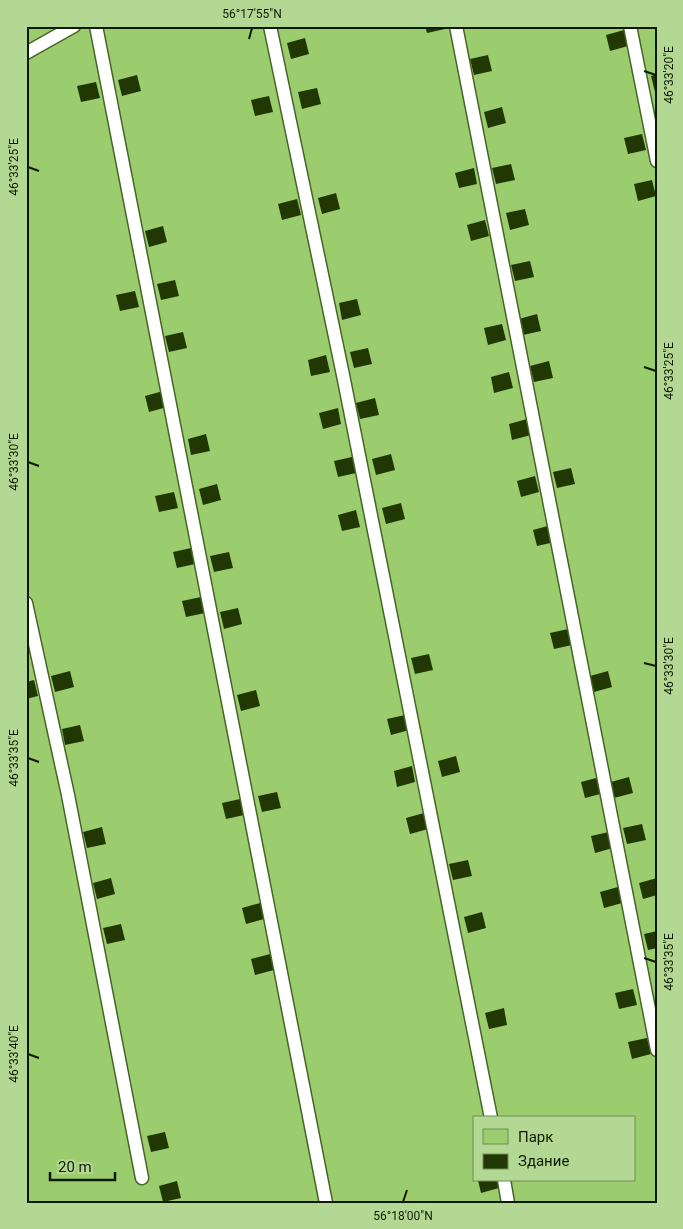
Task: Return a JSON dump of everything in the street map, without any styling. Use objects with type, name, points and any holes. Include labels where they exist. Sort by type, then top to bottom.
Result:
[{"type":"lane","points":[[26,53],[74,26]]},
{"type":"lane","points":[[96,26],[326,1203]]},
{"type":"lane","points":[[270,26],[343,375],[491,1116]]},
{"type":"lane","points":[[456,26],[657,1050]]},
{"type":"lane","points":[[630,26],[657,161]]},
{"type":"lane","points":[[26,603],[68,795],[142,1178]]},
{"type":"lane","points":[[504,1182],[508,1203]]},
{"type":"green space","points":[[26,26],[657,26],[657,1203],[26,1203]]},
{"type":"building","points":[[425,26],[445,26],[445,29],[427,33]]},
{"type":"building","points":[[624,30],[628,46],[610,51],[606,35]]},
{"type":"building","points":[[305,38],[309,54],[291,59],[287,43]]},
{"type":"building","points":[[488,55],[492,71],[474,75],[470,59]]},
{"type":"building","points":[[657,74],[657,91],[655,92],[651,76]]},
{"type":"building","points":[[137,75],[141,91],[122,96],[118,80]]},
{"type":"building","points":[[96,82],[100,98],[81,102],[77,86]]},
{"type":"building","points":[[317,88],[321,104],[302,109],[298,92]]},
{"type":"building","points":[[269,96],[273,112],[255,116],[251,100]]},
{"type":"building","points":[[502,107],[506,123],[488,128],[484,112]]},
{"type":"building","points":[[642,134],[646,150],[628,154],[624,138]]},
{"type":"building","points":[[511,164],[515,180],[496,184],[492,168]]},
{"type":"building","points":[[474,168],[477,184],[459,188],[455,173]]},
{"type":"building","points":[[652,180],[656,196],[638,201],[634,184]]},
{"type":"building","points":[[336,193],[340,209],[322,214],[318,198]]},
{"type":"building","points":[[297,199],[301,215],[282,220],[278,204]]},
{"type":"building","points":[[525,209],[529,225],[510,230],[506,213]]},
{"type":"building","points":[[485,220],[489,236],[471,241],[467,225]]},
{"type":"building","points":[[163,226],[167,242],[149,247],[145,231]]},
{"type":"building","points":[[530,261],[534,277],[515,281],[511,265]]},
{"type":"building","points":[[175,280],[179,296],[161,300],[157,284]]},
{"type":"building","points":[[135,291],[139,307],[120,311],[116,295]]},
{"type":"building","points":[[357,299],[361,315],[342,320],[339,303]]},
{"type":"building","points":[[537,314],[541,331],[523,335],[519,319]]},
{"type":"building","points":[[502,324],[506,340],[488,345],[484,328]]},
{"type":"building","points":[[183,332],[187,348],[169,352],[165,336]]},
{"type":"building","points":[[368,348],[372,364],[354,368],[350,352]]},
{"type":"building","points":[[326,355],[330,372],[311,376],[308,360]]},
{"type":"building","points":[[549,361],[553,378],[534,382],[530,366]]},
{"type":"building","points":[[509,372],[513,388],[494,393],[491,377]]},
{"type":"building","points":[[163,391],[167,407],[149,412],[145,396]]},
{"type":"building","points":[[375,398],[379,415],[360,419],[356,403]]},
{"type":"building","points":[[338,408],[341,424],[323,429],[319,413]]},
{"type":"building","points":[[527,419],[531,435],[512,440],[509,424]]},
{"type":"building","points":[[206,434],[210,451],[191,455],[188,439]]},
{"type":"building","points":[[391,454],[395,470],[376,475],[372,459]]},
{"type":"building","points":[[352,457],[356,473],[338,477],[334,461]]},
{"type":"building","points":[[571,468],[575,484],[557,488],[553,472]]},
{"type":"building","points":[[535,476],[539,492],[521,497],[517,481]]},
{"type":"building","points":[[217,484],[221,500],[203,505],[199,489]]},
{"type":"building","points":[[174,492],[178,508],[159,512],[155,496]]},
{"type":"building","points":[[401,503],[405,519],[386,524],[382,508]]},
{"type":"building","points":[[356,510],[360,527],[342,531],[338,515]]},
{"type":"building","points":[[551,525],[555,542],[537,546],[533,530]]},
{"type":"building","points":[[191,548],[195,564],[177,568],[173,552]]},
{"type":"building","points":[[229,552],[233,568],[214,572],[210,556]]},
{"type":"building","points":[[201,597],[205,613],[186,617],[182,601]]},
{"type":"building","points":[[238,608],[242,624],[224,629],[220,612]]},
{"type":"building","points":[[568,629],[572,645],[554,649],[550,633]]},
{"type":"building","points":[[429,654],[433,670],[415,674],[411,658]]},
{"type":"building","points":[[70,671],[74,687],[55,692],[51,676]]},
{"type":"building","points":[[608,671],[612,687],[594,692],[590,676]]},
{"type":"building","points":[[34,680],[38,696],[26,699],[26,682]]},
{"type":"building","points":[[256,690],[260,706],[241,711],[237,695]]},
{"type":"building","points":[[405,715],[409,730],[391,735],[387,719]]},
{"type":"building","points":[[80,725],[84,741],[65,745],[62,729]]},
{"type":"building","points":[[456,756],[460,772],[442,777],[438,761]]},
{"type":"building","points":[[412,766],[415,782],[397,787],[394,771]]},
{"type":"building","points":[[600,777],[604,793],[585,798],[581,782]]},
{"type":"building","points":[[629,777],[633,793],[614,798],[611,782]]},
{"type":"building","points":[[277,792],[281,808],[262,812],[258,796]]},
{"type":"building","points":[[240,799],[244,815],[226,819],[222,803]]},
{"type":"building","points":[[424,813],[428,829],[410,834],[406,818]]},
{"type":"building","points":[[642,824],[646,840],[627,844],[623,828]]},
{"type":"building","points":[[102,827],[106,844],[87,848],[83,832]]},
{"type":"building","points":[[609,832],[613,848],[595,853],[591,836]]},
{"type":"building","points":[[468,860],[472,876],[453,880],[449,864]]},
{"type":"building","points":[[111,878],[115,894],[97,899],[93,883]]},
{"type":"building","points":[[657,878],[657,895],[643,899],[639,883]]},
{"type":"building","points":[[618,887],[622,903],[604,908],[600,892]]},
{"type":"building","points":[[260,903],[264,919],[246,924],[242,908]]},
{"type":"building","points":[[482,912],[486,928],[468,933],[464,917]]},
{"type":"building","points":[[121,924],[125,940],[107,944],[103,928]]},
{"type":"building","points":[[657,931],[657,948],[648,950],[644,934]]},
{"type":"building","points":[[270,954],[274,970],[255,975],[251,959]]},
{"type":"building","points":[[633,989],[637,1005],[619,1009],[615,993]]},
{"type":"building","points":[[504,1008],[507,1025],[489,1029],[485,1013]]},
{"type":"building","points":[[647,1038],[651,1054],[632,1059],[628,1042]]},
{"type":"building","points":[[165,1132],[169,1148],[151,1152],[147,1136]]},
{"type":"building","points":[[177,1181],[181,1198],[163,1202],[159,1186]]},
{"type":"building","points":[[478,1182],[498,1182],[499,1188],[481,1193]]}]
